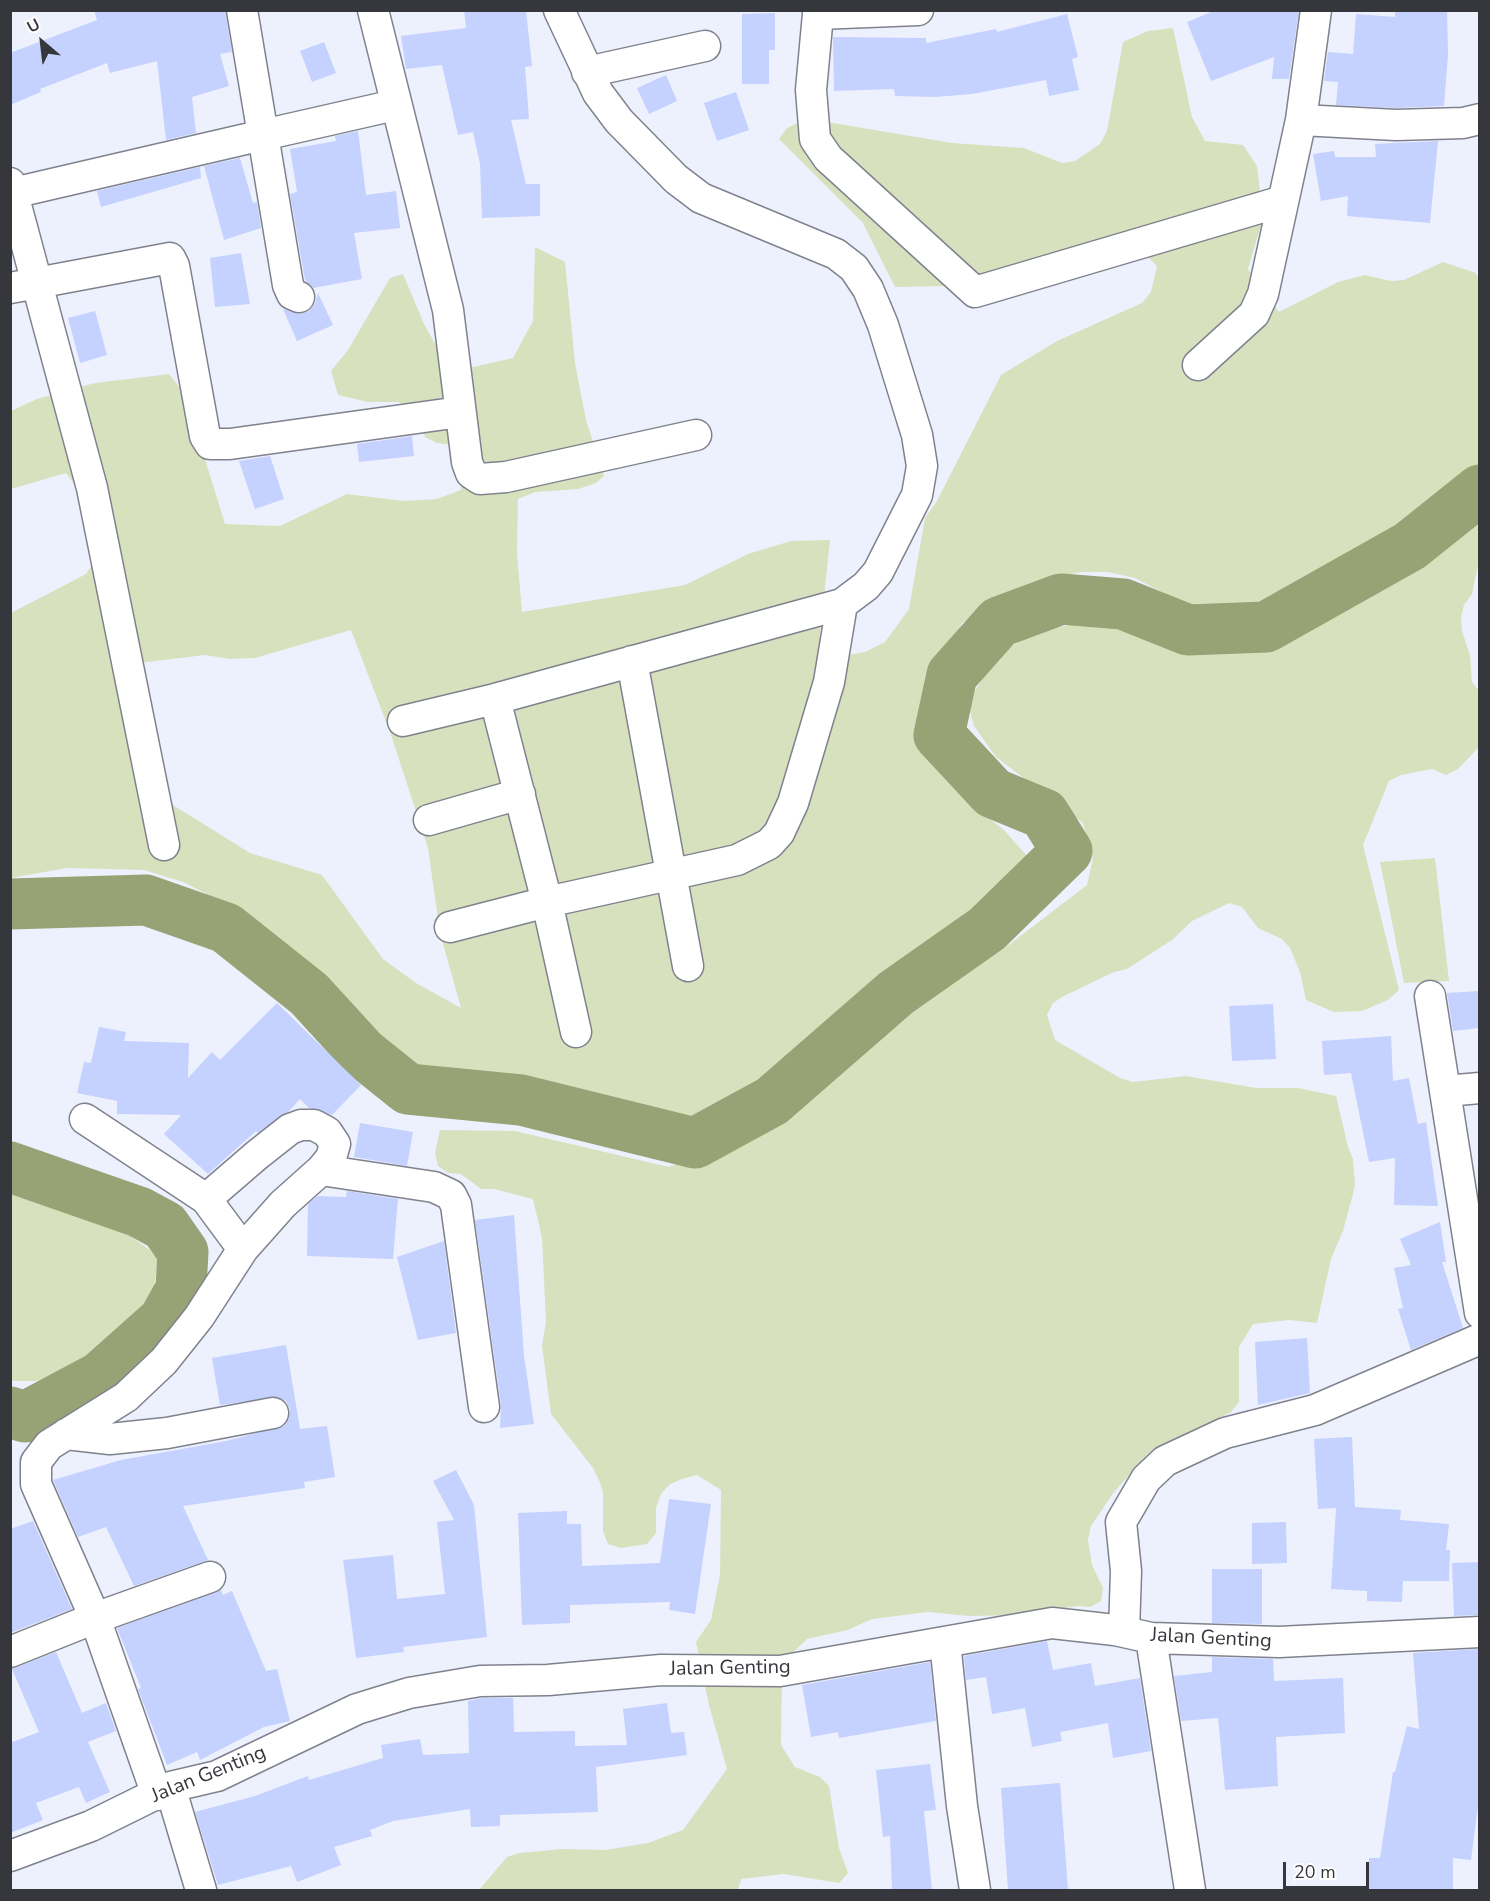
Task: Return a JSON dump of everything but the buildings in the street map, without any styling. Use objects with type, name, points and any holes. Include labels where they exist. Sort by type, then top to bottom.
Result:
[{"type":"street","points":[[243,10],[288,285],[292,294],[299,297]]},
{"type":"street","points":[[373,10],[447,310],[469,468],[480,478],[506,477],[696,435]]},
{"type":"street","points":[[403,721],[495,699],[842,604],[866,586],[887,559],[917,495],[922,466],[917,435],[868,289],[854,268],[836,254],[701,198],[676,179],[619,121],[598,93],[560,10]]},
{"type":"street","points":[[918,10],[895,14],[818,12],[811,90],[815,139],[828,158],[975,292],[1283,201]]},
{"type":"street","points":[[1198,365],[1254,314],[1263,294],[1301,120],[1316,10]]},
{"type":"street","points":[[587,72],[705,46]]},
{"type":"street","points":[[164,845],[92,488],[24,286],[12,188],[395,105]]},
{"type":"street","points":[[1301,120],[1396,124],[1463,123],[1479,119]]},
{"type":"street","points":[[24,286],[165,258],[171,260],[206,436],[210,444],[230,444],[460,412]]},
{"type":"street","points":[[450,927],[547,902],[736,860],[769,844],[779,833],[793,803],[829,682],[842,604]]},
{"type":"street","points":[[632,661],[688,966]]},
{"type":"street","points":[[495,699],[547,902],[576,1032]]},
{"type":"street","points":[[429,820],[520,795]]},
{"type":"street","points":[[1430,996],[1479,1313]]},
{"type":"street","points":[[1445,1091],[1479,1088]]},
{"type":"street","points":[[85,1119],[206,1199],[243,1249]]},
{"type":"street","points":[[201,1890],[164,1791],[94,1618],[36,1484],[36,1462],[49,1445],[126,1397],[164,1361],[199,1317],[243,1249],[283,1204],[321,1170],[331,1158],[335,1144],[327,1131],[314,1125],[301,1125],[290,1129],[206,1199]]},
{"type":"street","points":[[321,1170],[434,1187],[451,1195],[456,1205],[484,1407]]},
{"type":"street","points":[[1190,1890],[1125,1572],[1121,1522],[1146,1479],[1165,1461],[1225,1433],[1315,1410],[1479,1339]]},
{"type":"street","points":[[66,1434],[110,1439],[167,1433],[273,1413]]},
{"type":"street","points":[[10,1652],[94,1618],[210,1577]]},
{"type":"street","name":"Jalan Genting","points":[[10,1856],[91,1826],[164,1791],[217,1776],[357,1709],[409,1693],[480,1682],[548,1680],[661,1670],[780,1671],[1052,1623],[1137,1635],[1279,1642],[1479,1632]]},
{"type":"street","points":[[945,1642],[962,1806],[975,1890]]},
{"type":"green space","points":[[1173,28],[1192,117],[1205,141],[1243,145],[1257,166],[1263,218],[1248,269],[1279,312],[1338,282],[1365,275],[1391,281],[1404,280],[1443,262],[1476,273],[1479,281],[1480,480],[1373,547],[1257,612],[1203,621],[1171,597],[1135,578],[1108,572],[1081,572],[1030,583],[962,623],[933,680],[936,760],[968,802],[1004,830],[1035,865],[1029,877],[935,950],[885,985],[866,1005],[764,1085],[702,1119],[676,1122],[620,1113],[578,1095],[510,1078],[428,1079],[358,1028],[312,964],[261,934],[253,924],[232,907],[183,882],[144,870],[67,868],[11,878],[11,613],[86,574],[94,562],[84,497],[66,473],[11,489],[11,411],[37,399],[95,383],[169,374],[185,394],[225,524],[280,526],[347,494],[404,501],[437,499],[461,490],[460,446],[437,443],[425,437],[417,412],[398,402],[368,402],[338,395],[331,371],[348,350],[390,278],[403,274],[424,324],[451,372],[513,358],[533,321],[535,247],[565,262],[575,363],[586,420],[604,476],[596,483],[578,489],[535,492],[518,499],[517,553],[522,612],[685,585],[748,554],[791,541],[830,540],[817,661],[865,652],[885,642],[909,609],[925,518],[937,501],[1001,375],[1057,341],[1142,303],[1151,292],[1157,266],[1126,236],[960,288],[895,287],[863,223],[779,139],[787,128],[798,123],[827,122],[952,143],[1024,148],[1062,163],[1075,161],[1100,144],[1107,131],[1123,42],[1148,31]],"holes":[[[351,630],[391,735],[428,848],[440,933],[461,1008],[416,983],[383,959],[322,875],[250,853],[152,792],[139,663],[205,655],[230,659],[255,658]]]},
{"type":"green space","points":[[1479,510],[1479,560],[1472,594],[1464,605],[1461,617],[1462,631],[1470,655],[1472,682],[1479,691],[1479,747],[1458,769],[1446,775],[1432,769],[1401,775],[1389,781],[1363,845],[1399,990],[1388,1000],[1362,1011],[1334,1012],[1306,1000],[1300,972],[1290,948],[1282,939],[1258,928],[1242,907],[1229,903],[1192,921],[1172,940],[1127,969],[1114,972],[1064,996],[1053,1003],[1047,1015],[1055,1040],[1120,1078],[1133,1082],[1186,1076],[1256,1088],[1298,1088],[1336,1096],[1353,1159],[1355,1186],[1343,1231],[1331,1259],[1317,1323],[1289,1320],[1253,1324],[1239,1347],[1239,1402],[1231,1412],[1149,1453],[1114,1492],[1091,1526],[1088,1540],[1092,1565],[1103,1588],[1101,1601],[1090,1607],[1077,1606],[1023,1615],[969,1616],[928,1612],[872,1619],[848,1630],[807,1639],[782,1663],[781,1745],[795,1767],[820,1777],[829,1786],[839,1848],[848,1873],[839,1883],[784,1874],[741,1879],[738,1890],[479,1890],[507,1857],[519,1853],[563,1849],[605,1850],[648,1843],[683,1830],[727,1769],[709,1705],[696,1642],[711,1620],[720,1575],[721,1490],[697,1475],[670,1484],[661,1494],[656,1508],[656,1533],[647,1544],[621,1548],[608,1544],[603,1531],[603,1492],[599,1480],[593,1468],[551,1414],[542,1346],[546,1321],[542,1238],[533,1199],[494,1189],[481,1189],[461,1174],[448,1173],[438,1166],[435,1153],[440,1130],[515,1131],[669,1167],[723,1148],[805,1102],[949,981],[1010,944],[1087,885],[1093,858],[1083,823],[996,757],[974,726],[970,711],[971,698],[989,667],[1010,647],[1032,634],[1081,622],[1120,623],[1204,643],[1245,642],[1320,621],[1357,601],[1387,575]]},
{"type":"green space","points":[[1435,858],[1449,981],[1404,983],[1380,862]]},
{"type":"green space","points":[[10,1190],[108,1221],[150,1250],[158,1260],[152,1303],[144,1315],[76,1364],[49,1378],[36,1381],[11,1381]]},
{"type":"waterway","points":[[10,904],[146,900],[226,928],[309,994],[363,1053],[408,1089],[521,1100],[695,1143],[772,1101],[896,993],[987,929],[1067,851],[1044,814],[993,793],[939,735],[952,675],[999,622],[1061,599],[1123,604],[1188,630],[1266,627],[1410,546],[1480,490]]},
{"type":"waterway","points":[[10,1167],[139,1212],[165,1226],[183,1252],[181,1289],[164,1320],[100,1377],[25,1417],[10,1412]]}]
